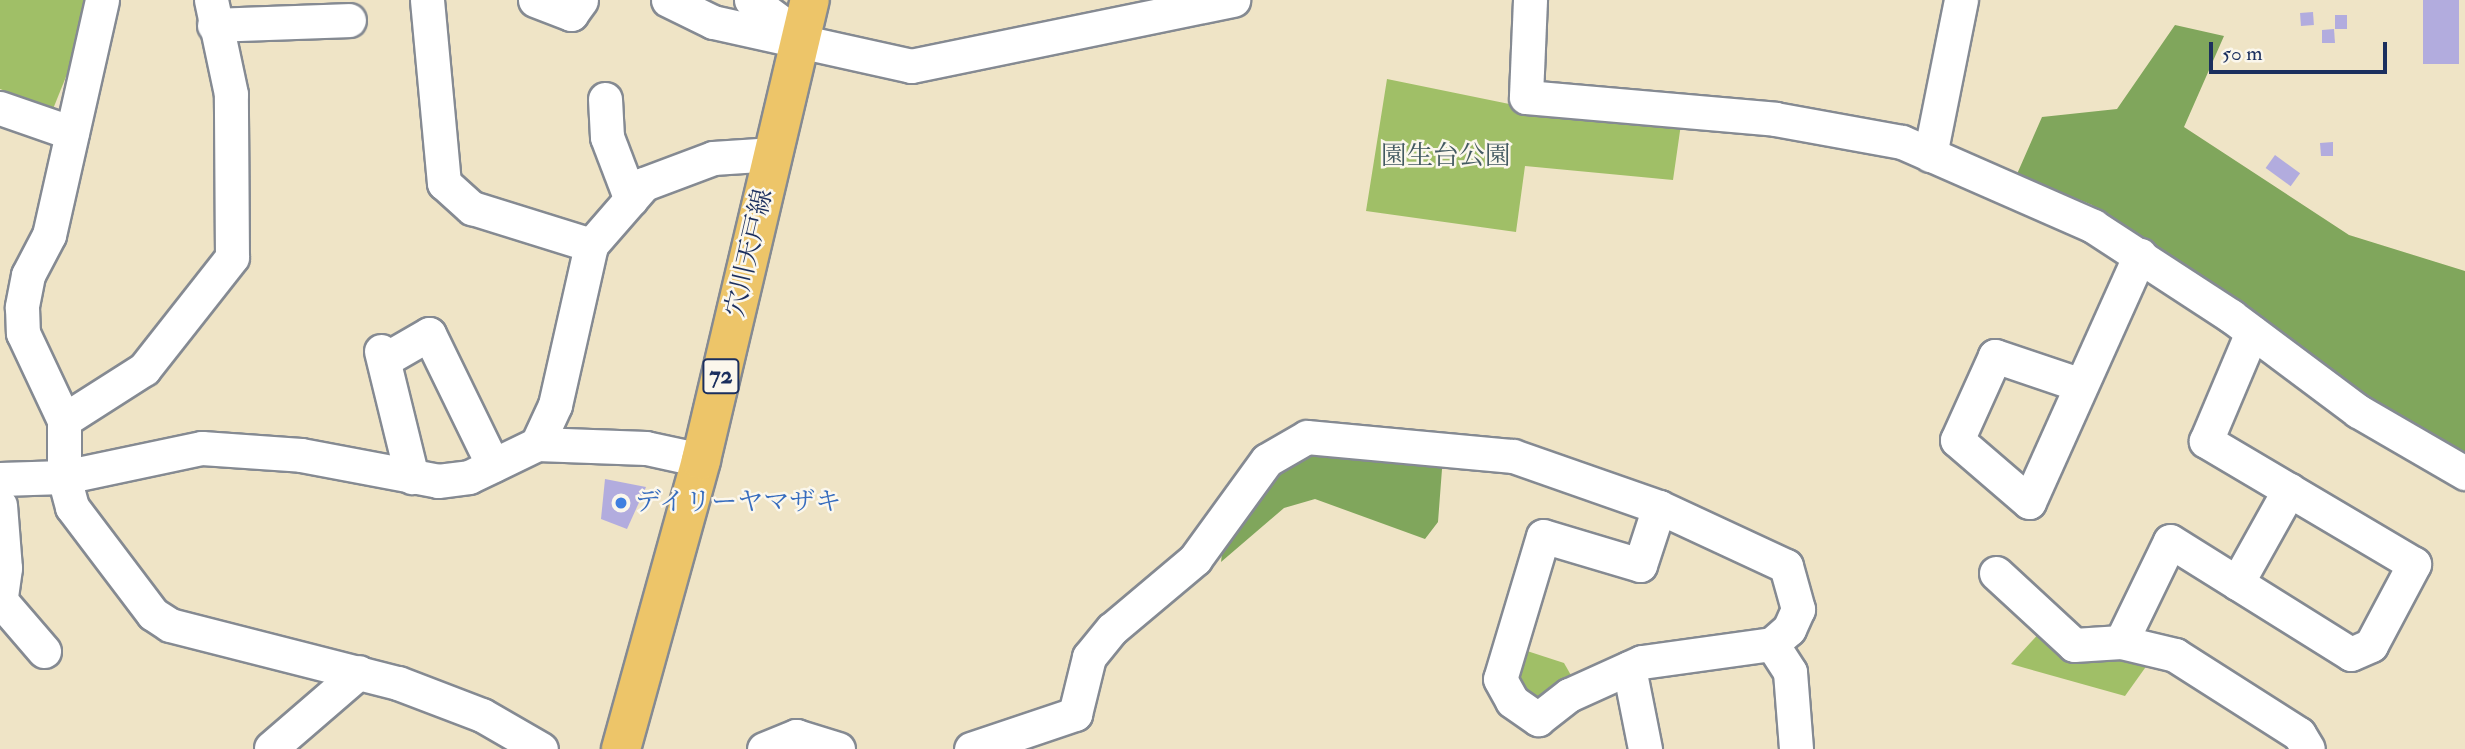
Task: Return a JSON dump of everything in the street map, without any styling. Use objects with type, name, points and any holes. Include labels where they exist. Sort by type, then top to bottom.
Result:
[{"type":"main road","name":"穴川天戸線","points":[[621,749],[701,460],[810,0]]},
{"type":"street","points":[[102,0],[49,235],[28,275],[22,307],[23,333],[65,420],[64,477],[72,507],[153,614],[170,625],[359,672],[482,715],[541,749]]},
{"type":"street","points":[[427,0],[444,183],[472,208],[591,245]]},
{"type":"street","points":[[535,0],[571,14],[581,0]]},
{"type":"street","points":[[668,0],[713,22],[802,37],[911,66],[1233,0]]},
{"type":"street","points":[[751,0],[802,37]]},
{"type":"street","points":[[1530,0],[1526,97],[1775,120],[1884,137],[1930,155],[2093,226],[2252,332],[2358,411],[2465,473]]},
{"type":"street","points":[[1930,155],[1961,0]]},
{"type":"street","points":[[65,420],[144,369],[232,257],[231,94],[212,12],[349,19]]},
{"type":"street","points":[[605,99],[607,137],[631,200]]},
{"type":"street","points":[[0,108],[72,133]]},
{"type":"street","points":[[537,444],[555,405],[591,245],[644,184],[713,158],[774,154]]},
{"type":"street","points":[[2081,385],[2140,255]]},
{"type":"street","points":[[2121,642],[2170,541],[2351,654],[2371,645],[2414,564],[2207,441],[2252,332]]},
{"type":"street","points":[[412,477],[382,356],[429,334],[493,465]]},
{"type":"street","points":[[971,749],[1075,714],[1089,657],[1112,629],[1195,559],[1267,460],[1307,437],[1513,456],[1659,507],[1787,566],[1798,609],[1772,644],[1629,668],[1569,695],[1538,719],[1512,701],[1500,679],[1543,536],[1640,565],[1659,507]]},
{"type":"street","points":[[0,479],[64,477],[202,448],[301,455],[412,477],[469,477],[537,444],[646,448],[701,460]]},
{"type":"street","points":[[2237,583],[2289,490]]},
{"type":"street","points":[[0,505],[0,602],[44,651]]},
{"type":"street","points":[[1996,573],[2074,645],[2121,642],[2175,655],[2299,734],[2308,749]]},
{"type":"street","points":[[1772,644],[1790,672],[1796,749]]},
{"type":"street","points":[[1629,668],[1645,749]]},
{"type":"street","points":[[271,748],[359,672]]},
{"type":"street","points":[[764,749],[796,736],[838,749]]},
{"type":"green space","points":[[0,0],[86,0],[82,37],[53,109],[0,89]]},
{"type":"green space","points":[[2175,25],[2224,36],[2184,127],[2349,235],[2465,271],[2465,464],[2092,205],[2017,174],[2042,117],[2117,109]]},
{"type":"green space","name":"園生台公園","points":[[1387,79],[1524,107],[1682,117],[1673,180],[1525,166],[1516,232],[1366,211]]},
{"type":"green space","points":[[1324,448],[1443,456],[1438,522],[1425,539],[1315,499],[1284,508],[1221,562],[1223,544],[1280,466]]},
{"type":"green space","points":[[2042,630],[2150,661],[2125,696],[2011,664]]},
{"type":"green space","points":[[1518,648],[1564,663],[1572,677],[1535,703],[1517,688]]},
{"type":"building","points":[[2423,0],[2459,0],[2459,64],[2423,64]]},
{"type":"building","points":[[2313,12],[2314,25],[2301,26],[2300,13]]},
{"type":"building","points":[[2335,15],[2347,15],[2347,29],[2335,29]]},
{"type":"building","points":[[2334,29],[2335,43],[2322,43],[2322,30]]},
{"type":"building","points":[[2333,142],[2333,156],[2321,156],[2320,143]]},
{"type":"building","points":[[2275,155],[2300,173],[2291,186],[2266,168]]},
{"type":"building","name":"デイリーヤマザキ","points":[[605,479],[646,487],[627,529],[601,519]]},
{"type":"place","name":"デイリーヤマザキ","points":[[621,503]]}]
